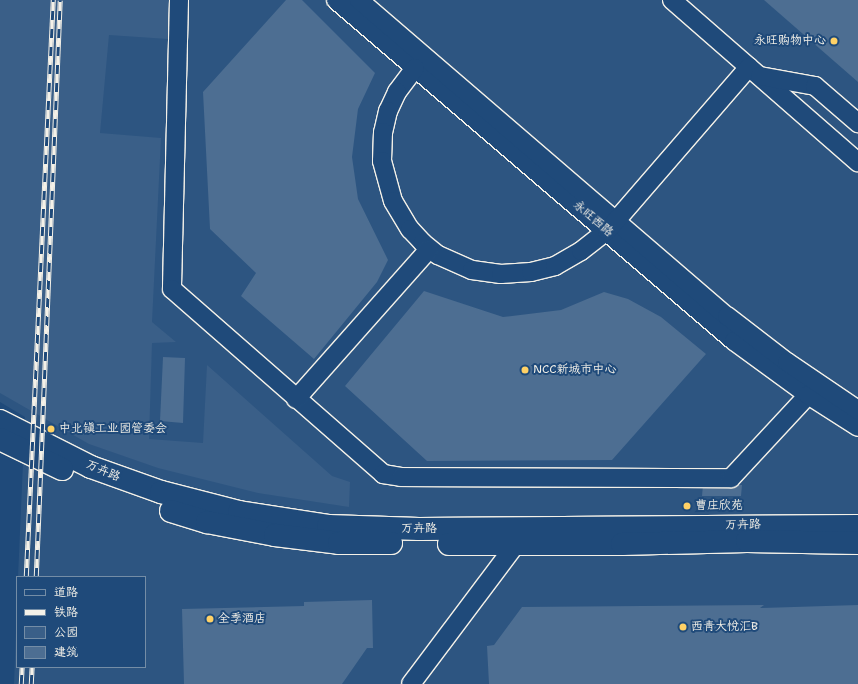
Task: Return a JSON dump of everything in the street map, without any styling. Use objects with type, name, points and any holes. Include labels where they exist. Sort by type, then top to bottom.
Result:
[{"type":"main road","name":"万卉路","points":[[0,421],[91,466],[161,492],[205,505],[313,525],[419,529],[858,526]]},
{"type":"main road","name":"万卉路","points":[[0,439],[100,486],[207,522],[275,535],[339,543],[516,544],[748,540],[858,543]]},
{"type":"street","points":[[179,0],[172,289],[383,474],[400,477],[731,478],[808,395]]},
{"type":"street","name":"永旺西路","points":[[336,0],[359,4],[611,226],[734,341],[808,395],[858,427]]},
{"type":"street","points":[[672,0],[858,162]]},
{"type":"street","name":"永旺西路","points":[[359,4],[415,68],[611,226],[786,362],[858,410]]},
{"type":"street","points":[[415,68],[397,92],[388,110],[383,132],[382,161],[386,181],[398,211],[410,229],[429,249],[472,270],[501,274],[521,273],[542,269],[568,259],[611,226],[754,72]]},
{"type":"street","points":[[754,72],[815,86],[858,123]]},
{"type":"street","points":[[296,399],[429,249]]},
{"type":"street","points":[[411,684],[516,544]]},
{"type":"shaded area","points":[[0,0],[858,0],[858,684],[14,684],[16,630],[16,668],[146,668],[146,576],[18,576],[25,417],[0,402]]},
{"type":"green space","points":[[0,0],[170,0],[168,39],[109,35],[100,133],[161,138],[152,322],[176,342],[152,343],[149,439],[203,443],[207,365],[332,476],[350,482],[349,507],[258,493],[158,468],[89,444],[0,393]]},
{"type":"building","points":[[286,0],[302,0],[375,73],[358,109],[352,157],[358,199],[388,260],[377,282],[314,359],[241,296],[256,273],[210,229],[203,92]]},
{"type":"building","name":"永旺购物中心","points":[[764,0],[858,0],[858,82]]},
{"type":"building","name":"NCC新城市中心","points":[[424,291],[503,317],[561,310],[604,292],[628,299],[661,317],[706,354],[612,460],[427,461],[345,386]]},
{"type":"building","points":[[163,357],[185,358],[183,423],[160,421]]},
{"type":"building","points":[[703,485],[742,485],[741,496],[702,496]]},
{"type":"building","points":[[372,600],[373,648],[367,648],[342,684],[184,684],[182,609],[304,606],[304,602]]},
{"type":"building","name":"西青大悦汇B","points":[[764,605],[760,608],[858,605],[858,684],[489,684],[487,646],[494,645],[522,607]]},
{"type":"railway","points":[[26,576],[53,0]]},
{"type":"railway","points":[[36,576],[60,0]]},
{"type":"railway","points":[[21,684],[22,668]]},
{"type":"railway","points":[[31,684],[32,668]]},
{"type":"place","name":"永旺购物中心","points":[[834,41]]},
{"type":"place","name":"NCC新城市中心","points":[[525,370]]},
{"type":"place","name":"中北镇工业园管委会","points":[[51,429]]},
{"type":"place","name":"曹庄欣苑","points":[[687,506]]},
{"type":"place","name":"全季酒店","points":[[210,619]]},
{"type":"place","name":"西青大悦汇B","points":[[683,627]]}]
